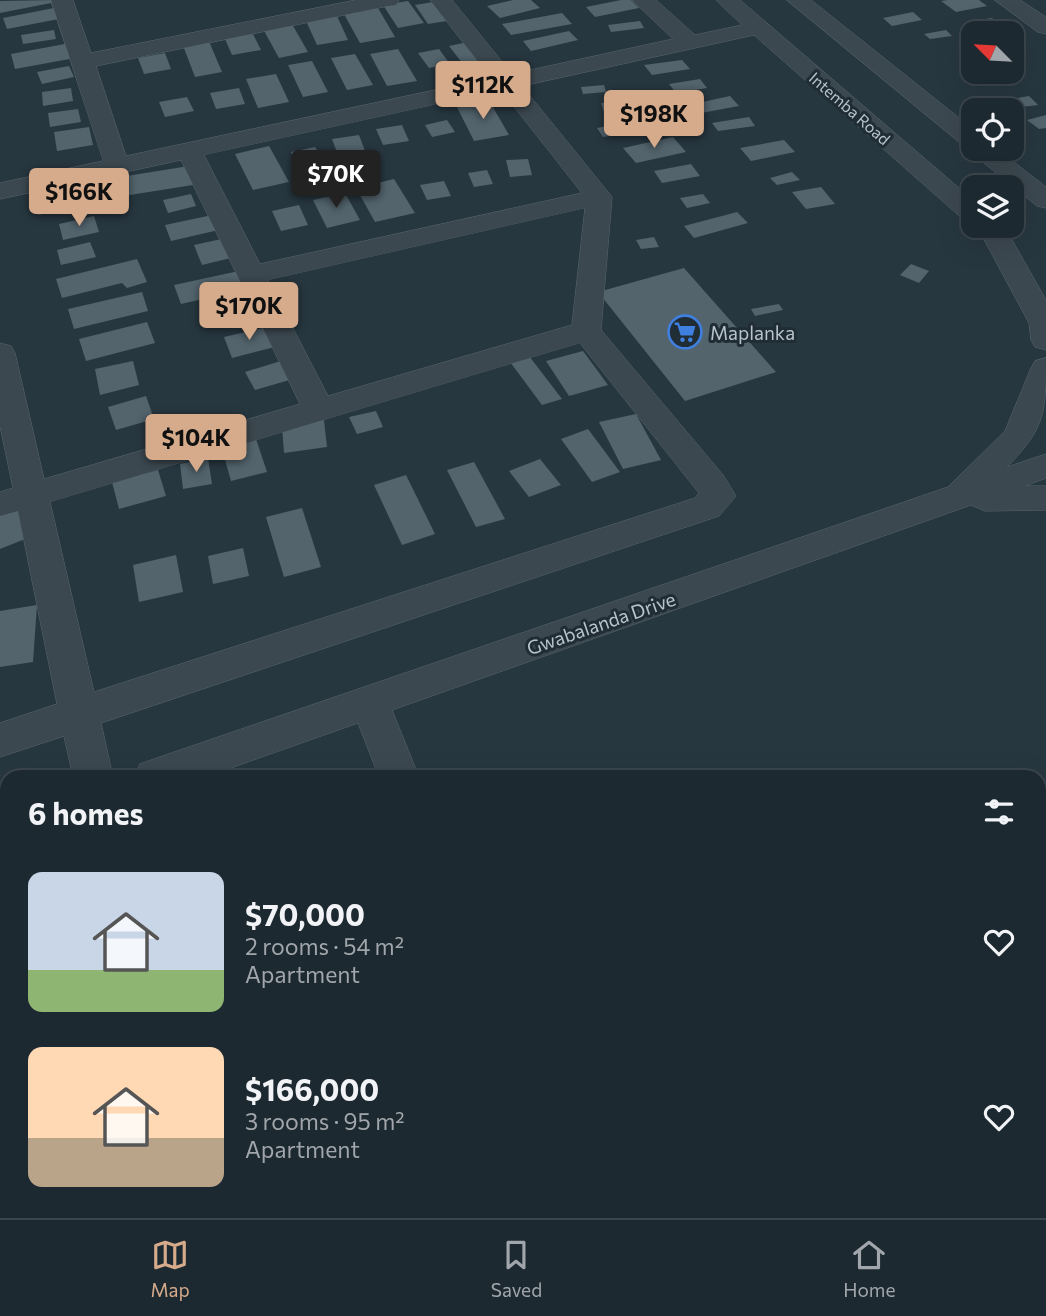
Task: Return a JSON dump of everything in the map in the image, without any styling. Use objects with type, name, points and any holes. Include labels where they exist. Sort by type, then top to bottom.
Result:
[{"type":"street","points":[[65,0],[117,166]]},
{"type":"street","points":[[83,62],[388,0]]},
{"type":"street","points":[[0,740],[707,506],[719,496],[586,331],[599,197],[441,0]]},
{"type":"street","points":[[643,0],[692,44]]},
{"type":"street","name":"Intemba Road","points":[[727,0],[961,204]]},
{"type":"street","points":[[797,0],[961,131]]},
{"type":"street","points":[[1006,0],[1046,27]]},
{"type":"street","points":[[0,191],[757,28]]},
{"type":"street","points":[[190,152],[319,410]]},
{"type":"street","points":[[997,161],[1046,200]]},
{"type":"street","points":[[251,275],[599,197]]},
{"type":"street","points":[[992,238],[1044,323],[1046,340]]},
{"type":"street","name":"Intemba Road","points":[[1000,238],[1046,277]]},
{"type":"street","points":[[15,500],[586,331]]},
{"type":"street","points":[[0,354],[15,500],[78,715],[91,770]]},
{"type":"street","points":[[952,500],[1018,437],[1046,369]]},
{"type":"street","name":"Gwabalanda Drive","points":[[175,770],[1046,466]]},
{"type":"street","points":[[952,500],[1046,498]]},
{"type":"street","points":[[370,704],[396,770]]},
{"type":"building","points":[[513,0],[531,0],[540,8],[500,18],[487,6]]},
{"type":"building","points":[[631,0],[639,8],[595,17],[586,7]]},
{"type":"building","points":[[979,0],[987,6],[956,12],[941,1]]},
{"type":"building","points":[[0,1],[56,2],[0,13]]},
{"type":"building","points":[[408,1],[424,23],[398,28],[383,5]]},
{"type":"building","points":[[439,1],[453,20],[428,24],[415,5]]},
{"type":"building","points":[[59,7],[64,18],[7,29],[3,18]]},
{"type":"building","points":[[378,8],[395,37],[360,43],[344,14]]},
{"type":"building","points":[[913,12],[922,20],[892,26],[883,18]]},
{"type":"building","points":[[562,13],[572,24],[511,35],[502,24]]},
{"type":"building","points":[[337,16],[348,40],[317,45],[306,21]]},
{"type":"building","points":[[992,18],[996,21],[973,21]]},
{"type":"building","points":[[640,21],[644,28],[611,32],[608,25]]},
{"type":"building","points":[[292,24],[308,52],[279,58],[263,29]]},
{"type":"building","points":[[54,30],[56,39],[23,44],[21,35]]},
{"type":"building","points":[[946,30],[952,36],[930,39],[924,34]]},
{"type":"building","points":[[569,31],[578,40],[531,51],[523,41]]},
{"type":"building","points":[[253,34],[261,50],[232,55],[225,39]]},
{"type":"building","points":[[208,39],[222,72],[195,77],[182,43]]},
{"type":"building","points":[[468,42],[482,61],[463,64],[449,46]]},
{"type":"building","points":[[70,43],[75,58],[15,69],[11,54]]},
{"type":"building","points":[[398,49],[417,81],[387,86],[370,54]]},
{"type":"building","points":[[439,49],[450,64],[429,68],[418,53]]},
{"type":"building","points":[[165,53],[171,69],[144,74],[138,58]]},
{"type":"building","points":[[355,54],[373,85],[347,90],[331,58]]},
{"type":"building","points":[[682,60],[690,69],[652,75],[644,65]]},
{"type":"building","points":[[312,61],[328,92],[303,97],[288,65]]},
{"type":"building","points":[[69,66],[74,77],[42,84],[37,72]]},
{"type":"building","points":[[276,74],[289,102],[258,108],[246,79]]},
{"type":"building","points":[[700,79],[707,88],[676,93],[669,84]]},
{"type":"building","points":[[604,85],[606,92],[583,94],[581,87]]},
{"type":"building","points":[[71,88],[73,101],[43,106],[42,92]]},
{"type":"building","points":[[239,88],[245,104],[216,109],[210,93]]},
{"type":"building","points":[[730,96],[739,106],[701,113],[693,104]]},
{"type":"building","points":[[1029,96],[1038,105],[1024,107],[1024,98],[1017,98]]},
{"type":"building","points":[[187,97],[194,111],[165,117],[159,102]]},
{"type":"building","points":[[627,101],[631,110],[604,112],[601,103]]},
{"type":"building","points":[[490,102],[509,135],[474,141],[457,107]]},
{"type":"building","points":[[78,109],[81,122],[50,127],[48,113]]},
{"type":"building","points":[[1046,115],[1046,128],[1039,129],[1027,120]]},
{"type":"building","points":[[749,117],[755,126],[718,131],[712,123]]},
{"type":"building","points":[[447,120],[455,132],[432,137],[425,125]]},
{"type":"building","points":[[639,120],[646,130],[603,137],[597,128]]},
{"type":"building","points":[[402,125],[409,141],[383,145],[376,129]]},
{"type":"building","points":[[89,127],[93,145],[57,151],[54,132]]},
{"type":"building","points":[[359,135],[365,151],[338,155],[332,139]]},
{"type":"building","points":[[673,137],[686,152],[636,163],[623,148]]},
{"type":"building","points":[[784,140],[795,152],[751,161],[740,148]]},
{"type":"building","points":[[269,146],[289,182],[253,190],[235,154]]},
{"type":"building","points":[[315,147],[325,163],[300,169],[291,152]]},
{"type":"building","points":[[528,159],[532,175],[510,177],[506,160]]},
{"type":"building","points":[[691,164],[700,176],[662,183],[654,171]]},
{"type":"building","points":[[189,166],[193,185],[111,198],[108,179]]},
{"type":"building","points":[[487,170],[493,184],[474,187],[468,173]]},
{"type":"building","points":[[792,172],[800,180],[777,185],[770,178]]},
{"type":"building","points":[[394,179],[415,213],[375,222],[356,188]]},
{"type":"building","points":[[444,181],[451,196],[427,200],[420,185]]},
{"type":"building","points":[[821,187],[835,204],[806,209],[792,192]]},
{"type":"building","points":[[89,188],[93,204],[38,215],[36,205],[46,197]]},
{"type":"building","points":[[345,193],[360,220],[327,228],[313,200]]},
{"type":"building","points":[[191,194],[196,206],[168,213],[163,200]]},
{"type":"building","points":[[703,194],[710,203],[687,208],[680,198]]},
{"type":"building","points":[[299,205],[308,225],[281,231],[272,211]]},
{"type":"building","points":[[737,212],[748,223],[694,238],[684,226]]},
{"type":"building","points":[[217,214],[223,229],[171,241],[165,225]]},
{"type":"building","points":[[94,216],[99,232],[63,240],[59,224]]},
{"type":"building","points":[[654,237],[659,247],[641,249],[636,240]]},
{"type":"building","points":[[226,238],[235,257],[202,265],[194,245]]},
{"type":"building","points":[[90,242],[96,257],[61,265],[57,250]]},
{"type":"building","points":[[137,259],[147,282],[127,288],[122,283],[62,298],[56,279]]},
{"type":"building","points":[[911,264],[929,271],[919,283],[900,275]]},
{"type":"building","name":"Maplanka","points":[[684,268],[776,372],[685,401],[598,292]]},
{"type":"building","points":[[239,271],[246,289],[181,304],[174,285]]},
{"type":"building","points":[[142,292],[148,311],[74,329],[68,309]]},
{"type":"building","points":[[241,300],[248,319],[212,327],[205,309]]},
{"type":"building","points":[[779,304],[783,310],[755,316],[751,309]]},
{"type":"building","points":[[147,322],[155,343],[86,361],[79,339]]},
{"type":"building","points":[[267,327],[275,347],[232,358],[224,337]]},
{"type":"building","points":[[583,351],[608,385],[569,396],[546,361]]},
{"type":"building","points":[[526,352],[562,399],[542,405],[507,358]]},
{"type":"building","points":[[284,360],[293,379],[255,390],[245,372]]},
{"type":"building","points":[[133,361],[139,385],[100,395],[95,369]]},
{"type":"building","points":[[146,396],[154,419],[116,430],[108,407]]},
{"type":"building","points":[[376,411],[383,427],[357,434],[349,417]]},
{"type":"building","points":[[636,414],[661,460],[623,469],[599,422]]},
{"type":"building","points":[[324,420],[327,447],[284,453],[282,426]]},
{"type":"building","points":[[588,429],[620,472],[592,482],[561,439]]},
{"type":"building","points":[[254,433],[267,472],[231,481],[220,442]]},
{"type":"building","points":[[208,458],[212,484],[183,489],[180,464]]},
{"type":"building","points":[[540,459],[561,485],[529,497],[509,471]]},
{"type":"building","points":[[474,462],[505,519],[476,527],[447,470]]},
{"type":"building","points":[[158,470],[166,496],[119,509],[112,482]]},
{"type":"building","points":[[406,475],[435,534],[402,545],[374,485]]},
{"type":"building","points":[[17,508],[30,537],[0,549],[0,515]]},
{"type":"building","points":[[302,508],[321,567],[284,577],[266,517]]},
{"type":"building","points":[[243,548],[249,576],[213,584],[208,556]]},
{"type":"building","points":[[176,555],[183,592],[139,602],[133,565]]},
{"type":"building","points":[[37,605],[33,662],[0,667],[0,611]]},
{"type":"place","name":"Maplanka","points":[[685,332]]}]
